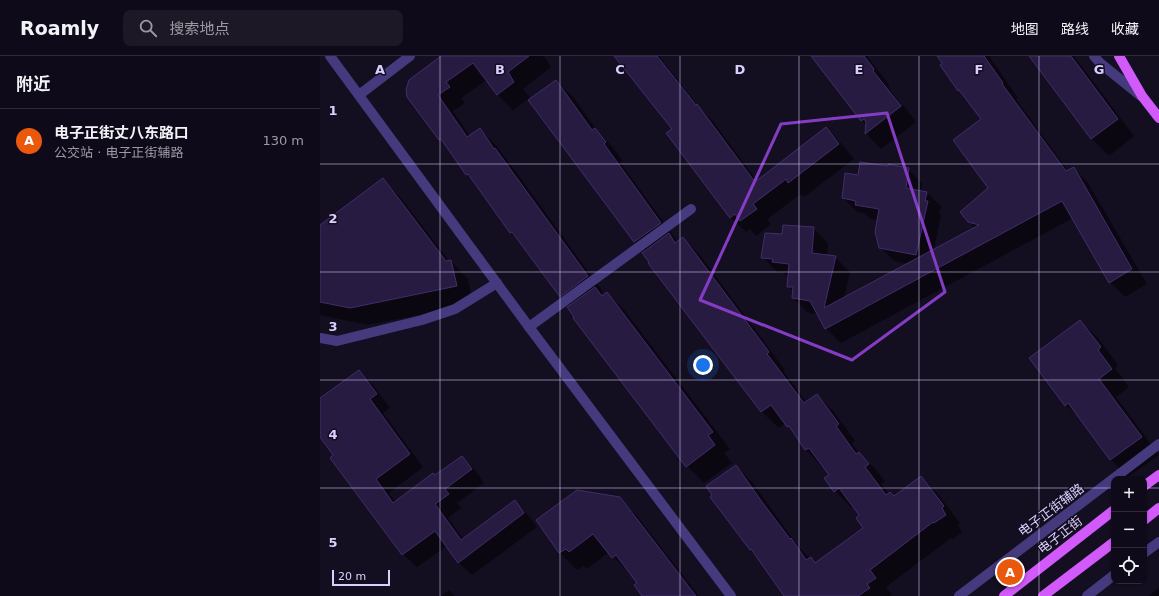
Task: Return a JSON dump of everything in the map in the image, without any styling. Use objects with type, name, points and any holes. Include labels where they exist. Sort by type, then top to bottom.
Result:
[{"type":"main road","points":[[1119,56],[1142,96],[1159,118]]},
{"type":"main road","points":[[1147,484],[1159,475]]},
{"type":"main road","points":[[1147,518],[1159,508]]},
{"type":"main road","name":"电子正街","points":[[1004,596],[1111,512]]},
{"type":"main road","points":[[1043,596],[1111,544]]},
{"type":"street","points":[[330,56],[529,327],[730,596]]},
{"type":"street","points":[[359,95],[410,56]]},
{"type":"street","points":[[1094,56],[1100,63],[1142,96]]},
{"type":"street","points":[[529,327],[691,209]]},
{"type":"street","points":[[320,338],[337,341],[422,320],[455,308],[498,283]]},
{"type":"street","name":"电子正街辅路","points":[[958,596],[1159,444]]},
{"type":"street","points":[[1147,551],[1159,542]]},
{"type":"street","points":[[1086,596],[1111,577]]},
{"type":"highlighted area","points":[[887,113],[945,292],[852,360],[700,300],[781,124]]},
{"type":"building","points":[[441,56],[529,56],[508,72],[514,82],[497,95],[473,63],[446,82],[450,87],[438,95],[467,137],[480,128],[588,276],[560,297],[512,232],[510,233],[468,174],[466,175],[441,139],[439,140],[407,97],[406,90],[409,80]]},
{"type":"building","points":[[614,56],[657,56],[696,105],[697,104],[755,182],[826,127],[839,144],[788,183],[786,179],[753,204],[757,209],[740,221],[735,214],[730,218],[666,133],[672,129]]},
{"type":"building","points":[[811,56],[864,56],[874,69],[873,71],[901,106],[865,134],[866,122],[864,119],[861,121]]},
{"type":"building","points":[[937,56],[984,56],[1003,83],[1002,84],[1066,171],[1074,167],[1132,269],[1109,283],[1062,201],[825,329],[810,301],[792,298],[793,287],[787,287],[789,264],[772,262],[773,259],[761,258],[765,233],[782,234],[783,225],[814,227],[812,253],[836,256],[824,308],[979,225],[968,222],[960,212],[988,188],[953,140],[981,119],[959,90],[958,91],[940,65],[942,63]]},
{"type":"building","points":[[1029,56],[1071,56],[1118,119],[1091,139]]},
{"type":"building","points":[[556,80],[592,130],[595,128],[606,142],[604,144],[661,223],[634,242],[528,100]]},
{"type":"building","points":[[860,162],[888,166],[888,164],[909,168],[906,188],[927,192],[925,201],[928,201],[916,255],[879,248],[875,232],[879,209],[855,205],[856,201],[842,198],[845,173],[858,175]]},
{"type":"building","points":[[383,178],[446,261],[451,260],[457,286],[350,308],[320,302],[320,225]]},
{"type":"building","points":[[669,233],[675,243],[683,237],[769,352],[767,354],[804,403],[817,394],[839,424],[836,426],[856,454],[859,452],[869,464],[865,467],[886,495],[890,492],[894,496],[921,476],[944,506],[942,508],[946,515],[934,523],[933,522],[870,570],[876,578],[867,584],[870,588],[858,596],[784,596],[751,549],[750,550],[710,497],[712,495],[706,486],[736,465],[806,560],[811,557],[815,563],[863,528],[856,518],[859,515],[839,488],[834,492],[824,478],[829,475],[809,448],[805,450],[789,426],[787,427],[771,405],[761,412],[648,263],[649,262],[642,253]]},
{"type":"building","points":[[595,287],[602,296],[607,292],[713,432],[708,435],[715,445],[686,467],[573,318],[574,317],[567,307]]},
{"type":"building","points":[[1080,320],[1101,347],[1098,350],[1112,369],[1099,379],[1142,437],[1110,460],[1068,403],[1065,406],[1029,358]]},
{"type":"building","points":[[359,370],[377,394],[370,399],[410,454],[376,479],[393,503],[433,473],[435,475],[462,456],[472,469],[445,489],[449,494],[435,504],[461,540],[515,500],[524,513],[458,563],[435,531],[402,555],[330,458],[333,455],[320,437],[320,398]]},
{"type":"building","points":[[577,490],[620,497],[696,596],[642,596],[634,585],[637,583],[616,555],[612,558],[593,534],[569,552],[566,549],[559,553],[536,520]]},
{"type":"place","name":"电子正街丈八东路口","points":[[1010,572]]}]
